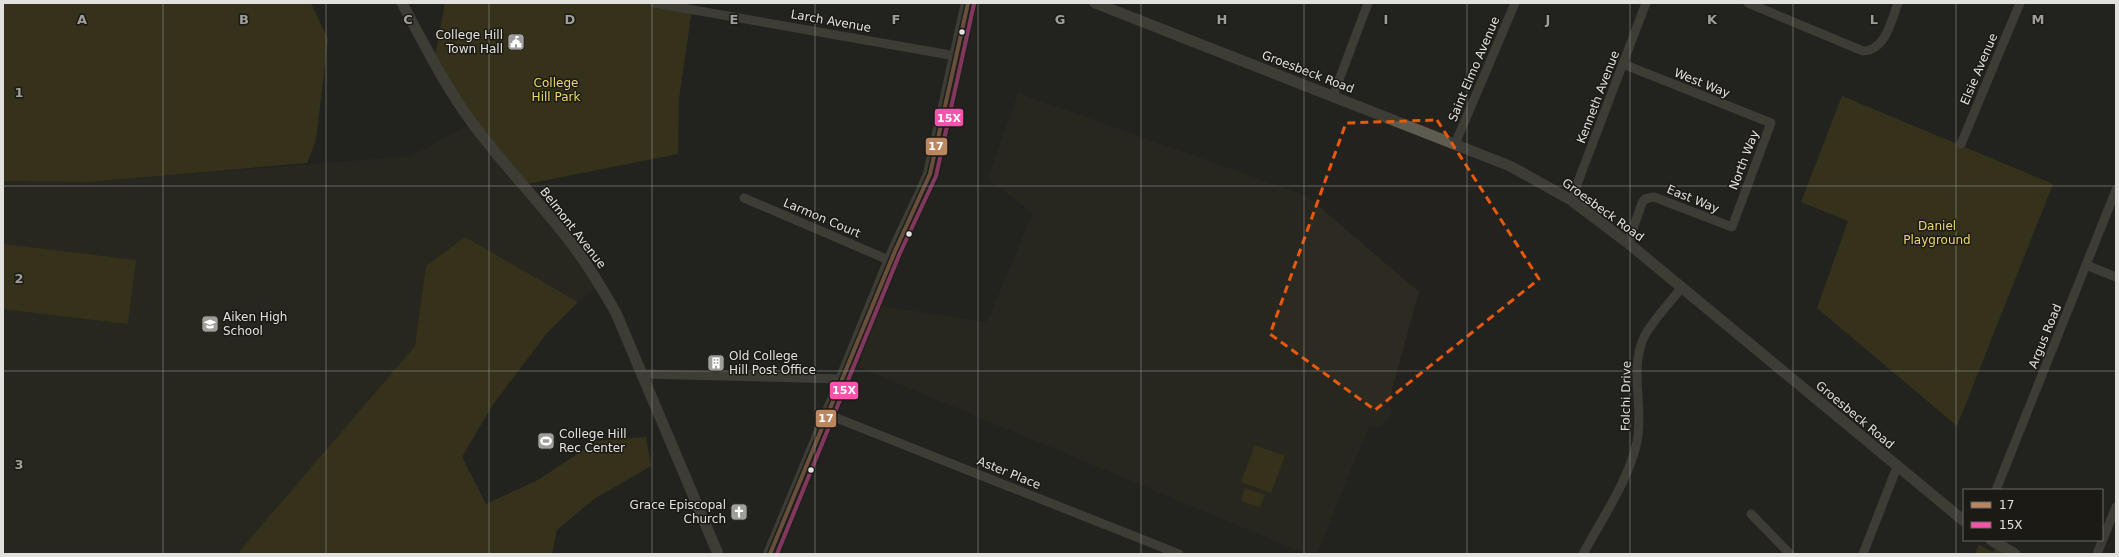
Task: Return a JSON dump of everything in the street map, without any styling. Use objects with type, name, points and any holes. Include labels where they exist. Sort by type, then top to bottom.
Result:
[{"type":"main road","points":[[770,554],[891,261],[930,174],[968,3]]},
{"type":"street","name":"Belmont Avenue","points":[[402,3],[447,86],[472,123],[511,173],[565,236],[600,285],[616,313],[718,554]]},
{"type":"street","name":"Larch Avenue","points":[[654,3],[956,56]]},
{"type":"street","points":[[708,12],[712,3]]},
{"type":"street","name":"Groesbeck Road","points":[[1095,3],[1510,166],[1571,200],[1628,243],[1963,520]]},
{"type":"street","points":[[1333,96],[1368,3]]},
{"type":"street","name":"Saint Elmo Avenue","points":[[1455,144],[1515,3]]},
{"type":"street","name":"Kenneth Avenue","points":[[1571,200],[1646,3]]},
{"type":"street","points":[[1748,3],[1863,51],[1870,51],[1881,45],[1896,7]]},
{"type":"street","name":"Elsie Avenue","points":[[1961,144],[2020,3]]},
{"type":"street","name":"West Way","points":[[1623,64],[1771,124]]},
{"type":"street","name":"North Way","points":[[1732,228],[1771,124]]},
{"type":"street","name":"Argus Road","points":[[1996,489],[2116,190]]},
{"type":"street","name":"East Way","points":[[1628,243],[1642,203],[1645,199],[1654,196],[1732,228]]},
{"type":"street","name":"Larmon Court","points":[[744,198],[891,261]]},
{"type":"street","points":[[2086,265],[2116,277]]},
{"type":"street","name":"Folchi Drive","points":[[1583,554],[1624,478],[1632,456],[1640,422],[1637,371],[1640,348],[1646,333],[1681,288]]},
{"type":"street","points":[[642,374],[843,379]]},
{"type":"street","name":"Aster Place","points":[[829,414],[1179,554]]},
{"type":"street","points":[[1863,554],[1897,467]]},
{"type":"street","points":[[2103,539],[2116,507]]},
{"type":"street","points":[[1751,514],[1790,554]]},
{"type":"street","points":[[1993,541],[2015,554]]},
{"type":"street","points":[[2097,554],[2102,541]]},
{"type":"highlighted area","points":[[1437,120],[1539,279],[1375,410],[1270,334],[1346,123]]},
{"type":"shaded area","points":[[1018,93],[1307,196],[1419,292],[1389,400],[1392,414],[1381,427],[1369,426],[1317,554],[1306,554],[849,363],[874,305],[987,322],[1033,213],[988,179]]},
{"type":"shaded area","name":"Aiken High School","points":[[472,123],[600,285],[578,302],[465,237],[426,266],[415,346],[237,554],[3,554],[3,181],[89,182],[411,156]]},
{"type":"green space","points":[[3,3],[311,3],[328,39],[316,140],[307,163],[89,182],[3,181]]},
{"type":"green space","name":"College Hill Park","points":[[445,3],[654,3],[692,9],[679,99],[678,154],[522,185],[434,62]]},
{"type":"green space","name":"Daniel Playground","points":[[1842,96],[2053,184],[1957,426],[1817,308],[1848,221],[1801,202]]},
{"type":"green space","points":[[465,237],[578,302],[547,333],[492,406],[462,457],[486,504],[538,480],[597,441],[646,437],[651,466],[594,499],[557,530],[552,554],[237,554],[415,346],[426,266]]},
{"type":"green space","points":[[3,244],[136,260],[128,324],[3,309]]},
{"type":"green space","points":[[1255,445],[1285,456],[1271,493],[1241,482]]},
{"type":"green space","points":[[1245,488],[1265,495],[1260,507],[1241,501]]},
{"type":"green space","points":[[1979,545],[1993,552],[1999,545],[2015,554],[1975,554]]},
{"type":"transit line","name":"17","points":[[770,554],[895,251],[930,174],[968,3]]},
{"type":"transit line","name":"15X","points":[[777,554],[900,253],[936,176],[974,4]]},
{"type":"place","name":"College Hill Town Hall","points":[[516,42]]},
{"type":"place","name":"Aiken High School","points":[[210,324]]},
{"type":"place","name":"Old College Hill Post Office","points":[[716,363]]},
{"type":"place","name":"College Hill Rec Center","points":[[546,441]]},
{"type":"place","name":"Grace Episcopal Church","points":[[739,512]]}]
